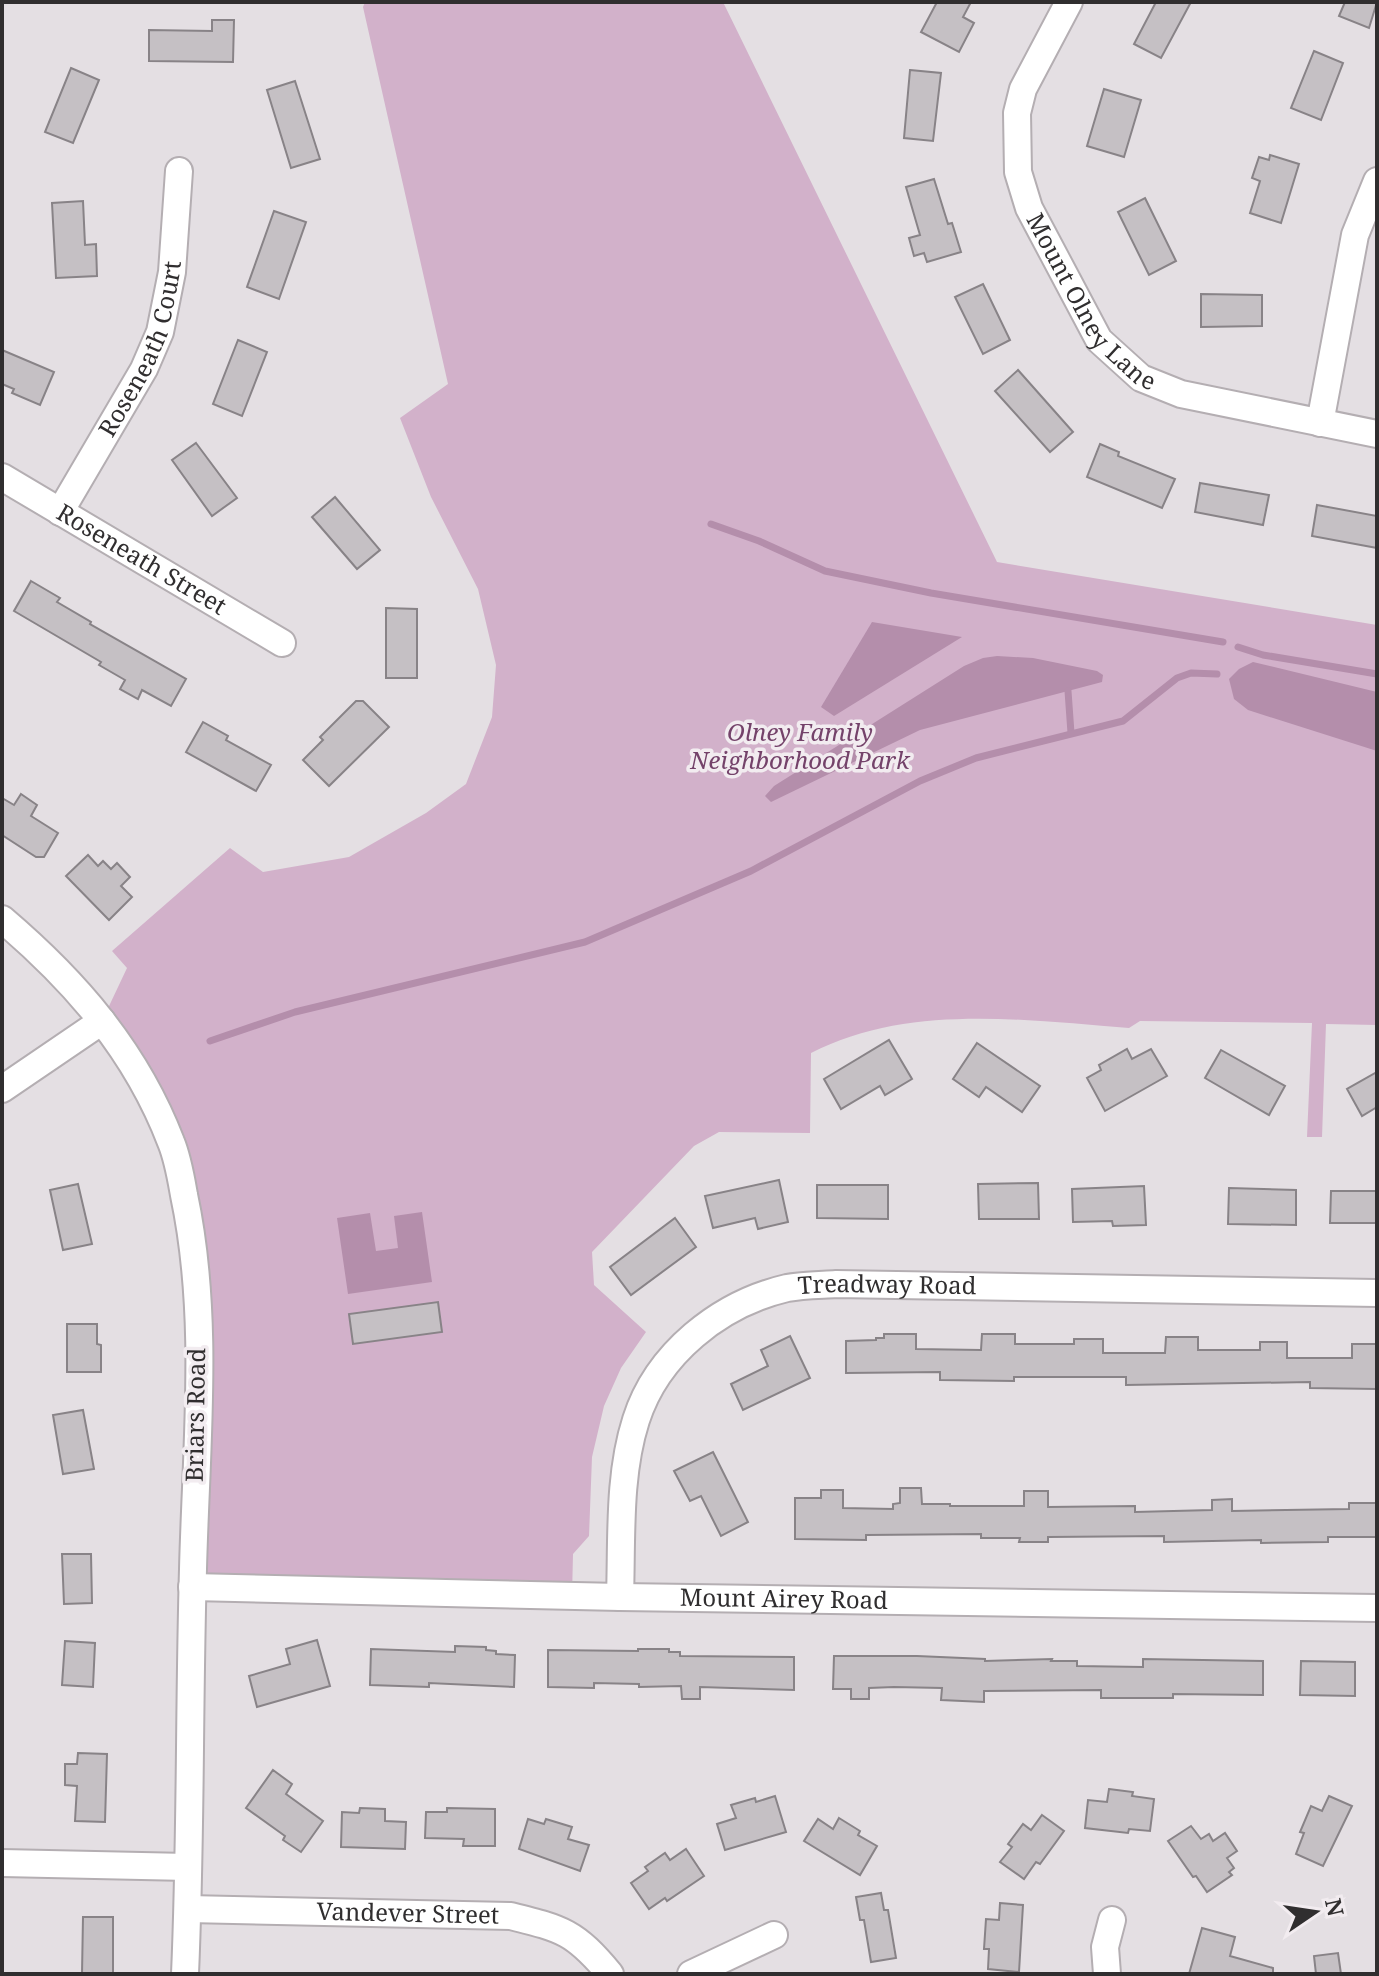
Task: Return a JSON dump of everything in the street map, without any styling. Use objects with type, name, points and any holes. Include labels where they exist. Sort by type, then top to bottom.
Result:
[{"type":"street","name":"Mount Olney Lane","points":[[1069,2],[1023,89],[1017,113],[1018,172],[1029,208],[1099,340],[1141,378],[1181,394],[1377,434]]},
{"type":"street","name":"Roseneath Court","points":[[60,512],[144,369],[160,332],[172,272],[179,171]]},
{"type":"street","points":[[1320,423],[1355,235],[1377,181]]},
{"type":"street","name":"Roseneath Street","points":[[2,477],[282,643]]},
{"type":"street","name":"Briars Road","points":[[2,919],[50,960],[133,1063],[173,1146],[190,1221],[196,1273],[198,1339],[185,1974]]},
{"type":"street","points":[[2,1089],[102,1021]]},
{"type":"street","name":"Treadway Road","points":[[620,1597],[627,1470],[635,1422],[646,1394],[662,1368],[701,1328],[761,1296],[788,1288],[836,1284],[1377,1293]]},
{"type":"street","name":"Mount Airey Road","points":[[192,1587],[620,1597],[1377,1608]]},
{"type":"street","points":[[2,1863],[188,1867]]},
{"type":"street","name":"Vandever Street","points":[[188,1909],[511,1916],[559,1928],[589,1948],[610,1974]]},
{"type":"street","points":[[1107,1974],[1105,1947],[1112,1920]]},
{"type":"street","points":[[691,1974],[774,1935]]},
{"type":"green space","name":"Olney Family Neighborhood Park","points":[[365,2],[723,2],[997,562],[1377,625],[1377,1025],[1326,1024],[1322,1137],[1307,1137],[1312,1023],[1140,1021],[1129,1028],[1008,1019],[927,1021],[848,1037],[811,1053],[810,1133],[719,1132],[694,1146],[592,1252],[594,1285],[646,1332],[621,1368],[604,1406],[592,1457],[589,1536],[573,1554],[572,1596],[192,1587],[198,1384],[178,1168],[102,1021],[127,968],[112,951],[230,848],[263,872],[349,857],[426,813],[466,784],[492,717],[496,665],[478,589],[431,497],[400,418],[448,384],[363,7]]},
{"type":"shaded area","points":[[872,622],[962,637],[834,716],[821,707]]},
{"type":"shaded area","points":[[997,656],[1033,658],[1097,671],[1103,675],[1102,682],[920,730],[771,802],[765,796],[774,786],[964,666]]},
{"type":"shaded area","points":[[1253,662],[1377,692],[1377,751],[1248,710],[1234,699],[1229,679]]},
{"type":"shaded area","points":[[422,1212],[432,1282],[348,1294],[337,1218],[370,1213],[376,1251],[398,1248],[394,1216]]},
{"type":"building","points":[[937,2],[971,2],[963,17],[974,23],[959,52],[921,32]]},
{"type":"building","points":[[1156,2],[1191,2],[1161,58],[1134,44]]},
{"type":"building","points":[[1345,2],[1377,2],[1369,28],[1339,16]]},
{"type":"building","points":[[212,20],[234,20],[233,62],[149,61],[149,30],[212,31]]},
{"type":"building","points":[[1314,51],[1343,63],[1321,120],[1291,108]]},
{"type":"building","points":[[71,68],[99,80],[73,143],[45,132]]},
{"type":"building","points":[[910,70],[941,73],[933,141],[904,138]]},
{"type":"building","points":[[295,81],[320,159],[291,168],[267,90]]},
{"type":"building","points":[[1104,89],[1141,100],[1124,157],[1087,146]]},
{"type":"building","points":[[1270,155],[1299,164],[1281,223],[1250,213],[1260,181],[1252,178],[1259,157],[1269,160]]},
{"type":"building","points":[[934,179],[948,224],[952,223],[961,252],[927,262],[924,253],[914,256],[909,238],[920,235],[906,187]]},
{"type":"building","points":[[1145,198],[1176,261],[1149,275],[1118,212]]},
{"type":"building","points":[[83,201],[85,245],[96,244],[97,276],[56,278],[52,203]]},
{"type":"building","points":[[274,211],[306,222],[279,299],[247,287]]},
{"type":"building","points":[[983,284],[1010,340],[983,354],[955,297]]},
{"type":"building","points":[[1201,294],[1262,295],[1262,326],[1201,327]]},
{"type":"building","points":[[238,340],[267,352],[242,416],[213,404]]},
{"type":"building","points":[[2,350],[54,372],[40,405],[12,393],[14,389],[2,384]]},
{"type":"building","points":[[1018,370],[1073,432],[1050,452],[995,391]]},
{"type":"building","points":[[196,443],[237,498],[212,516],[172,460]]},
{"type":"building","points":[[1100,444],[1119,452],[1118,456],[1175,479],[1162,508],[1087,477]]},
{"type":"building","points":[[1200,483],[1269,495],[1263,525],[1195,512]]},
{"type":"building","points":[[335,497],[380,550],[357,569],[312,517]]},
{"type":"building","points":[[1317,505],[1377,516],[1377,548],[1312,536]]},
{"type":"building","points":[[31,581],[60,598],[57,602],[90,624],[186,679],[171,706],[142,690],[138,699],[120,689],[125,680],[99,665],[101,662],[14,611]]},
{"type":"building","points":[[386,608],[417,609],[417,678],[386,678]]},
{"type":"building","points":[[356,701],[363,701],[389,727],[329,786],[303,760],[323,740],[320,737]]},
{"type":"building","points":[[203,722],[228,736],[226,740],[271,765],[256,791],[186,752]]},
{"type":"building","points":[[21,794],[37,805],[31,816],[58,833],[44,857],[36,857],[2,835],[2,798],[14,805]]},
{"type":"building","points":[[88,855],[98,866],[103,861],[111,869],[117,863],[130,877],[121,886],[132,897],[109,920],[66,876]]},
{"type":"building","points":[[889,1040],[912,1079],[885,1095],[880,1086],[841,1109],[824,1079]]},
{"type":"building","points":[[977,1043],[1040,1086],[1022,1112],[986,1087],[979,1097],[953,1079]]},
{"type":"building","points":[[1127,1049],[1132,1059],[1151,1049],[1167,1076],[1105,1111],[1087,1078],[1101,1070],[1099,1065]]},
{"type":"building","points":[[1221,1050],[1285,1086],[1269,1115],[1205,1078]]},
{"type":"building","points":[[1377,1072],[1377,1107],[1362,1116],[1347,1089]]},
{"type":"building","points":[[779,1180],[788,1222],[758,1229],[755,1218],[713,1228],[705,1196]]},
{"type":"building","points":[[1038,1183],[1039,1219],[979,1219],[978,1184]]},
{"type":"building","points":[[78,1184],[92,1244],[63,1250],[50,1190]]},
{"type":"building","points":[[817,1185],[888,1185],[888,1219],[817,1218]]},
{"type":"building","points":[[1144,1186],[1146,1225],[1113,1226],[1112,1221],[1073,1222],[1072,1189]]},
{"type":"building","points":[[1229,1188],[1296,1190],[1296,1225],[1228,1224]]},
{"type":"building","points":[[1331,1191],[1377,1191],[1377,1223],[1330,1223]]},
{"type":"building","points":[[675,1218],[696,1247],[631,1295],[610,1267]]},
{"type":"building","points":[[438,1302],[442,1332],[353,1344],[349,1314]]},
{"type":"building","points":[[67,1324],[97,1324],[101,1372],[67,1372]]},
{"type":"building","points":[[884,1334],[916,1334],[916,1349],[981,1350],[982,1334],[1015,1334],[1015,1344],[1074,1344],[1074,1339],[1103,1339],[1103,1353],[1165,1353],[1166,1337],[1198,1337],[1198,1350],[1260,1350],[1260,1342],[1287,1342],[1287,1358],[1352,1358],[1352,1344],[1377,1344],[1377,1389],[1310,1388],[1310,1382],[1126,1385],[1126,1377],[940,1380],[940,1372],[846,1373],[846,1341],[876,1340],[884,1338]]},
{"type":"building","points":[[790,1336],[810,1378],[743,1410],[731,1384],[768,1366],[761,1350]]},
{"type":"building","points":[[83,1410],[94,1469],[63,1474],[53,1415]]},
{"type":"building","points":[[713,1452],[748,1522],[721,1536],[701,1496],[690,1501],[674,1471]]},
{"type":"building","points":[[900,1488],[921,1488],[922,1504],[1024,1506],[1024,1491],[1048,1491],[1048,1507],[1135,1506],[1135,1512],[1212,1510],[1212,1500],[1232,1499],[1232,1511],[1349,1509],[1349,1503],[1377,1503],[1377,1537],[1328,1537],[1328,1542],[1261,1543],[1261,1540],[1164,1542],[1164,1536],[1048,1537],[1048,1542],[1019,1542],[1020,1538],[981,1538],[981,1534],[866,1535],[866,1540],[795,1539],[795,1498],[821,1498],[821,1490],[843,1490],[843,1508],[893,1509],[893,1504],[900,1503]]},
{"type":"building","points":[[62,1554],[91,1554],[92,1603],[64,1604]]},
{"type":"building","points":[[317,1640],[330,1686],[257,1707],[249,1676],[290,1664],[286,1649]]},
{"type":"building","points":[[65,1641],[95,1643],[93,1687],[62,1685]]},
{"type":"building","points":[[455,1646],[486,1647],[486,1650],[496,1651],[496,1654],[515,1655],[514,1687],[429,1683],[429,1687],[370,1685],[371,1649],[455,1652]]},
{"type":"building","points":[[669,1649],[669,1652],[680,1652],[680,1656],[794,1657],[794,1690],[700,1687],[700,1699],[682,1699],[681,1686],[639,1687],[639,1684],[594,1683],[594,1688],[548,1687],[548,1650]]},
{"type":"building","points":[[834,1656],[917,1656],[985,1661],[1052,1659],[1077,1661],[1077,1666],[1143,1667],[1143,1659],[1263,1661],[1263,1695],[1173,1694],[1173,1698],[1101,1698],[1101,1690],[984,1691],[984,1702],[941,1700],[942,1688],[894,1687],[869,1688],[869,1699],[851,1699],[851,1689],[833,1689]]},
{"type":"building","points":[[1301,1661],[1355,1662],[1355,1696],[1300,1695]]},
{"type":"building","points":[[78,1753],[107,1754],[105,1822],[75,1821],[77,1786],[65,1785],[65,1764],[77,1764]]},
{"type":"building","points":[[273,1770],[292,1784],[286,1794],[323,1821],[301,1852],[283,1840],[285,1836],[246,1808]]},
{"type":"building","points":[[1109,1789],[1154,1799],[1150,1831],[1129,1829],[1128,1833],[1085,1828],[1088,1800],[1107,1802]]},
{"type":"building","points":[[775,1796],[786,1832],[725,1850],[717,1824],[736,1818],[731,1805]]},
{"type":"building","points":[[1329,1796],[1352,1806],[1323,1866],[1296,1854],[1304,1833],[1300,1832],[1311,1806],[1322,1811]]},
{"type":"building","points":[[360,1808],[385,1809],[385,1821],[406,1822],[405,1849],[341,1847],[342,1812],[359,1813]]},
{"type":"building","points":[[447,1808],[495,1809],[495,1846],[463,1846],[464,1839],[425,1838],[426,1812],[447,1812]]},
{"type":"building","points":[[1042,1815],[1064,1831],[1040,1864],[1036,1862],[1024,1879],[1000,1862],[1012,1847],[1008,1844],[1023,1824],[1031,1830]]},
{"type":"building","points":[[839,1818],[860,1831],[858,1835],[877,1846],[860,1875],[804,1841],[818,1819],[833,1829]]},
{"type":"building","points":[[528,1819],[544,1824],[546,1819],[572,1827],[568,1839],[589,1845],[580,1871],[519,1849]]},
{"type":"building","points":[[1191,1826],[1201,1839],[1209,1834],[1213,1841],[1225,1833],[1237,1851],[1227,1858],[1234,1868],[1229,1872],[1232,1875],[1207,1892],[1168,1841]]},
{"type":"building","points":[[686,1849],[704,1876],[667,1901],[665,1898],[649,1909],[631,1883],[648,1871],[645,1867],[665,1853],[670,1860]]},
{"type":"building","points":[[881,1893],[884,1910],[888,1910],[896,1958],[871,1962],[864,1920],[860,1920],[856,1897]]},
{"type":"building","points":[[1000,1903],[1023,1905],[1019,1972],[988,1969],[989,1949],[984,1949],[986,1919],[999,1920]]},
{"type":"building","points":[[83,1917],[113,1917],[113,1974],[82,1974]]},
{"type":"building","points":[[1202,1928],[1235,1937],[1230,1956],[1273,1968],[1273,1974],[1189,1974]]},
{"type":"building","points":[[1338,1953],[1341,1974],[1316,1974],[1314,1956]]},
{"type":"waterway","points":[[711,524],[759,541],[825,571],[931,593],[1223,642]]},
{"type":"waterway","points":[[1238,647],[1263,655],[1377,674]]},
{"type":"waterway","points":[[210,1041],[295,1012],[585,942],[751,871],[920,781],[976,758],[1123,721],[1177,678],[1191,673],[1217,674]]},
{"type":"waterway","points":[[1068,691],[1071,733]]}]
